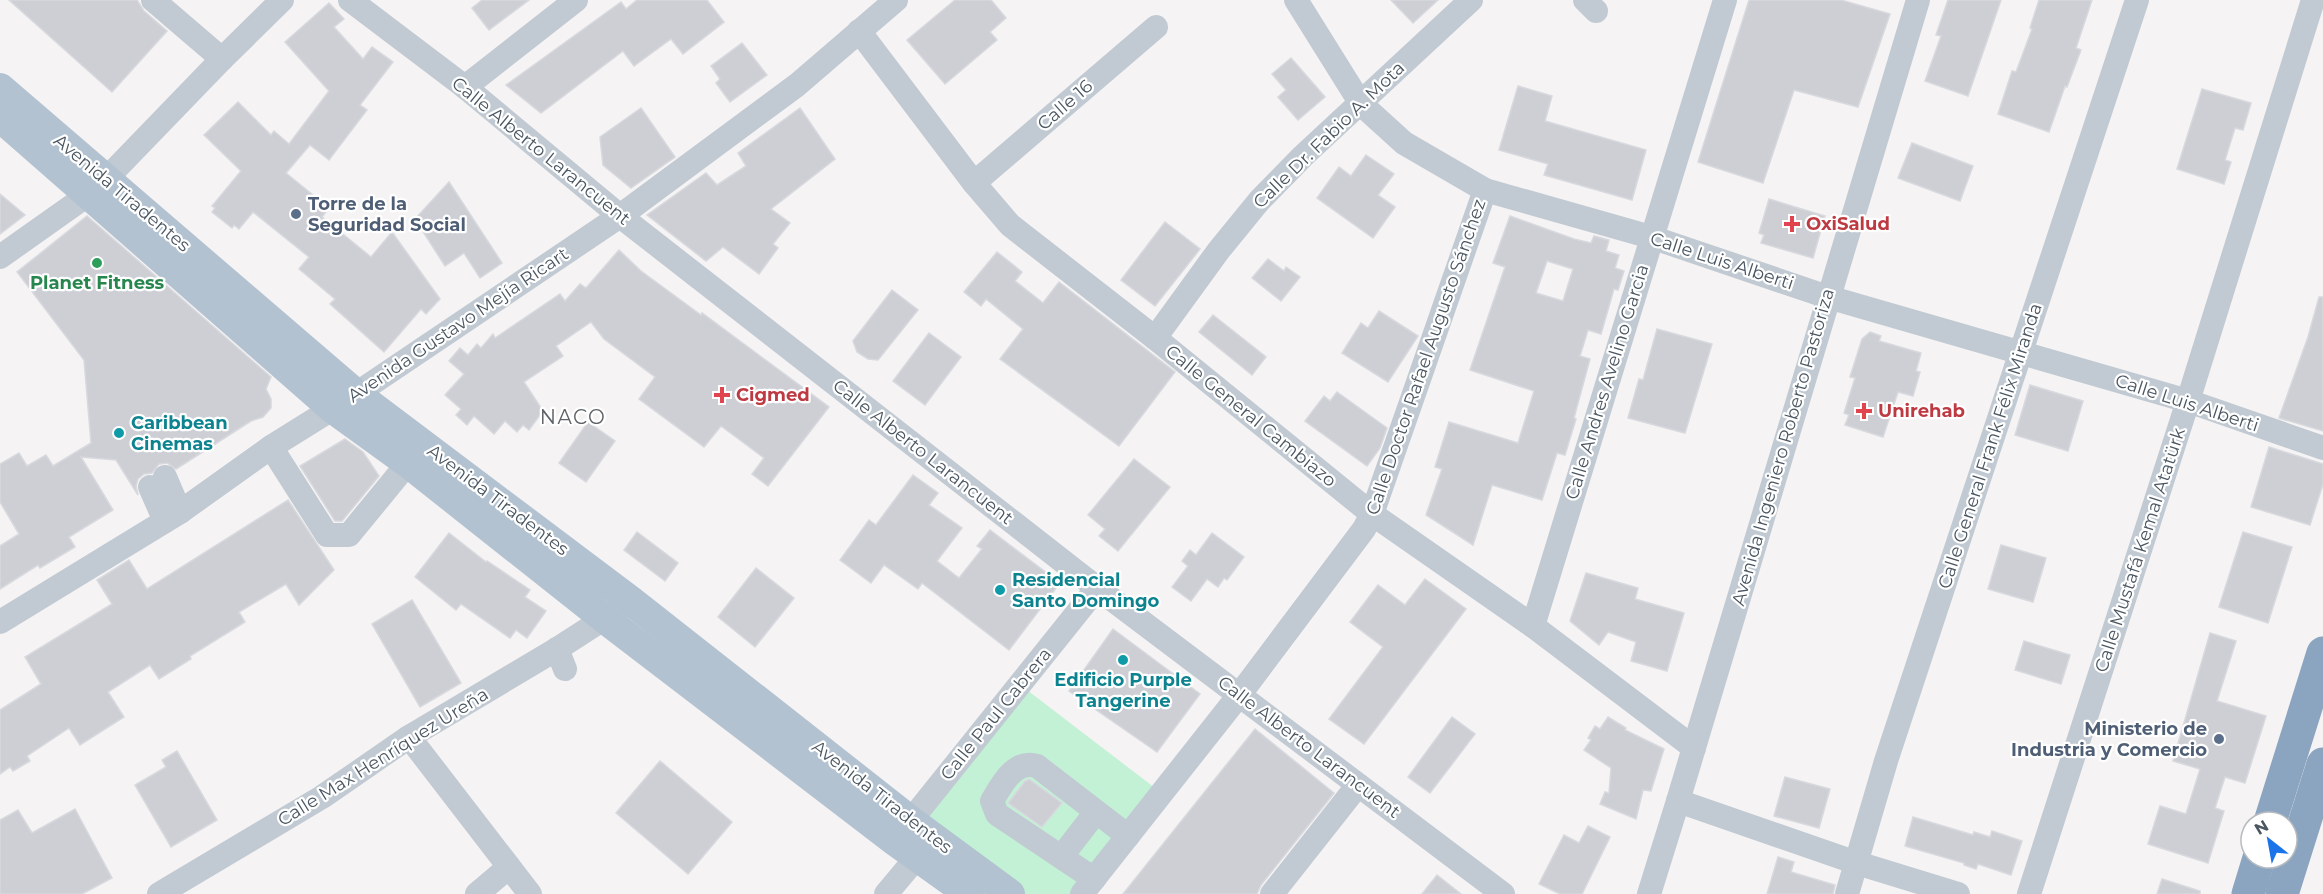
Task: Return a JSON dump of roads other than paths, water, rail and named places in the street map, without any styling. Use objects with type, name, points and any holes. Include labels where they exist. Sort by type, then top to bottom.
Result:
[{"type":"highway","points":[[2274,810],[2323,653]]},
{"type":"highway","points":[[2282,894],[2323,764]]},
{"type":"highway","points":[[2248,894],[2255,870]]},
{"type":"main road","name":"Avenida Tiradentes","points":[[0,88],[98,186],[344,401],[408,464],[606,619],[781,762],[907,840],[1010,894]]},
{"type":"main road","name":"Avenida Tiradentes","points":[[0,117],[98,186]]},
{"type":"main road","name":"Avenida Tiradentes","points":[[344,401],[631,601],[969,894]]},
{"type":"street","points":[[153,0],[222,59]]},
{"type":"street","points":[[0,257],[98,186],[282,0]]},
{"type":"street","name":"Calle Alberto Larancuent","points":[[350,0],[465,87],[620,216],[1097,588],[1503,894]]},
{"type":"street","points":[[465,87],[576,0]]},
{"type":"street","name":"Avenida Gustavo Mejía Ricart","points":[[0,622],[173,517],[271,447],[344,401],[620,216],[796,86],[896,0]]},
{"type":"street","name":"Calle Luis Alberti","points":[[1296,0],[1361,104],[1404,143],[1485,190],[1651,237],[1828,297],[2022,351],[2188,401],[2323,448]]},
{"type":"street","name":"Calle Dr. Fabio A. Mota","points":[[1155,338],[1219,250],[1259,201],[1303,156],[1471,0]]},
{"type":"street","name":"Calle Andres Avelino Garcia","points":[[1533,626],[1725,0]]},
{"type":"street","name":"Avenida Ingeniero Roberto Pastoriza","points":[[1648,894],[1678,801],[1918,0]]},
{"type":"street","name":"Calle General Frank Félix Miranda","points":[[1847,894],[1886,761],[2137,0]]},
{"type":"street","name":"Calle Mustafá Kemal Atatürk","points":[[2029,894],[2188,401],[2313,0]]},
{"type":"street","name":"Calle 16","points":[[974,183],[1156,27]]},
{"type":"street","name":"Calle General Cambiazo","points":[[859,32],[974,183],[1010,225],[1155,338],[1372,514],[1533,626],[1694,748]]},
{"type":"street","name":"Calle Doctor Rafael Augusto Sánchez","points":[[1088,886],[1240,694],[1348,552],[1372,514],[1485,190]]},
{"type":"street","points":[[271,447],[327,535],[349,535],[408,464]]},
{"type":"street","points":[[157,482],[173,517]]},
{"type":"street","name":"Calle Paul Cabrera","points":[[886,894],[907,840],[1097,588]]},
{"type":"street","name":"Calle Max Henríquez Ureña","points":[[159,894],[322,797],[409,737],[561,659],[606,619],[631,601]]},
{"type":"street","points":[[409,737],[530,894]]},
{"type":"street","points":[[1088,886],[1062,856],[997,814],[992,801],[1001,785],[1019,766],[1028,763],[1037,766],[1128,836]]},
{"type":"street","points":[[1272,894],[1358,785]]},
{"type":"street","points":[[1678,801],[1857,863],[1958,894]]},
{"type":"street","points":[[1062,856],[1096,812]]},
{"type":"street","points":[[477,894],[509,867]]},
{"type":"place","name":"Torre de la Seguridad Social","points":[[296,214]]},
{"type":"place","name":"OxiSalud","points":[[1792,224]]},
{"type":"place","name":"Planet Fitness","points":[[97,263]]},
{"type":"place","name":"Cigmed","points":[[722,395]]},
{"type":"place","name":"Unirehab","points":[[1864,411]]},
{"type":"place","name":"Caribbean Cinemas","points":[[119,433]]},
{"type":"place","name":"Residencial Santo Domingo","points":[[1000,590]]},
{"type":"place","name":"Edificio Purple Tangerine","points":[[1123,660]]},
{"type":"place","name":"Ministerio de Industria y Comercio","points":[[2219,739]]},
{"type":"district","name":"NACO","points":[[573,417]]}]
